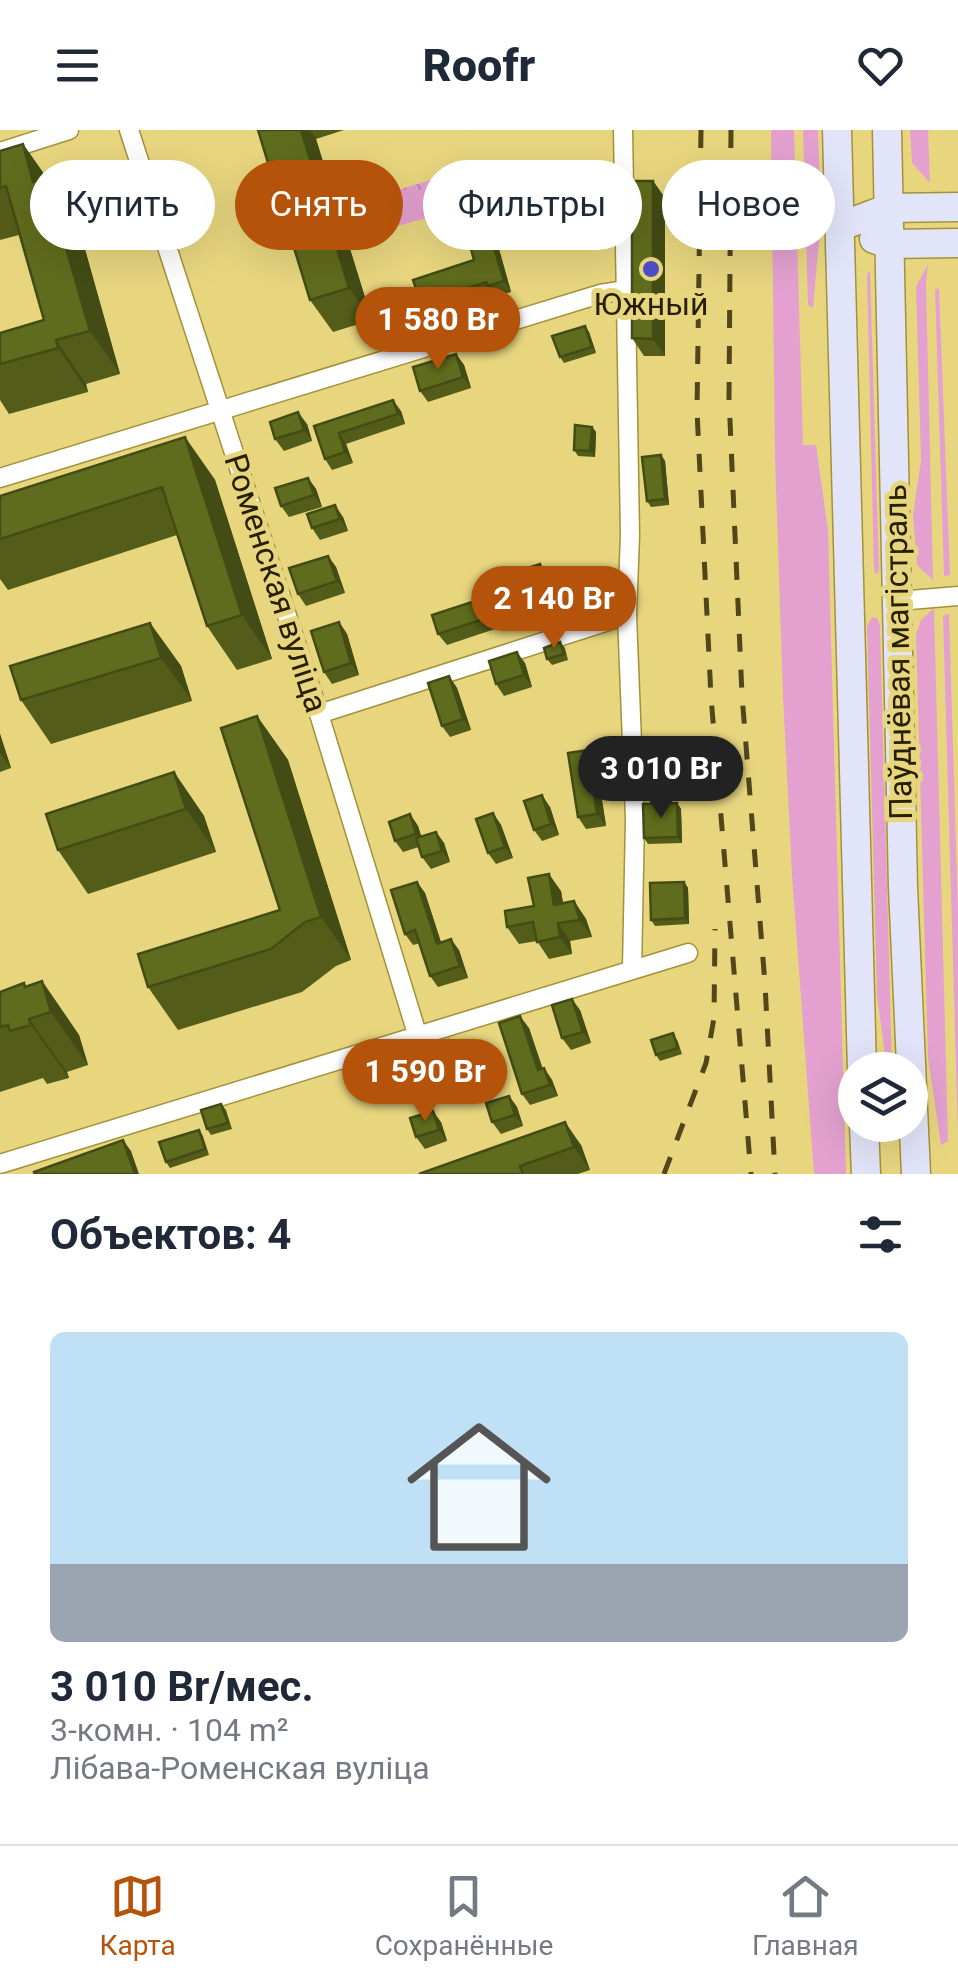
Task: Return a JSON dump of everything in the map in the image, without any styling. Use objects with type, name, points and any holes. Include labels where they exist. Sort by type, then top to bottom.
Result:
[{"type":"main road","name":"Паўднёвая магістраль","points":[[836,130],[862,1052]]},
{"type":"main road","name":"Паўднёвая магістраль","points":[[887,130],[903,888],[916,1174]]},
{"type":"main road","points":[[840,228],[889,208],[958,207]]},
{"type":"main road","points":[[840,228],[890,244],[958,243]]},
{"type":"main road","points":[[850,604],[898,601]]},
{"type":"main road","points":[[865,1142],[866,1174]]},
{"type":"street","points":[[0,152],[69,130]]},
{"type":"street","name":"Роменская вуліца","points":[[130,130],[418,1037]]},
{"type":"street","points":[[623,130],[630,535],[627,614],[635,819],[632,970]]},
{"type":"street","points":[[0,478],[600,294],[626,290]]},
{"type":"street","points":[[898,601],[958,596]]},
{"type":"street","points":[[318,714],[627,614]]},
{"type":"street","points":[[0,1164],[688,953]]},
{"type":"green space","points":[[771,130],[794,130],[795,160],[771,160]]},
{"type":"green space","points":[[803,130],[818,130],[819,160],[804,160]]},
{"type":"green space","points":[[910,130],[928,130],[930,183],[912,163]]},
{"type":"green space","points":[[423,182],[423,219],[403,225],[403,188]]},
{"type":"green space","points":[[772,250],[797,250],[803,445],[816,445],[828,530],[843,1052],[838,1052],[838,1142],[845,1142],[846,1174],[814,1174],[792,875],[775,457]]},
{"type":"green space","points":[[806,250],[818,250],[813,308],[808,305]]},
{"type":"green space","points":[[928,264],[933,580],[917,565],[913,515],[921,460],[916,287]]},
{"type":"green space","points":[[870,271],[879,571],[877,574],[867,274]]},
{"type":"green space","points":[[939,288],[950,575],[944,576],[935,290]]},
{"type":"green space","points":[[934,608],[948,1141],[941,1145],[928,1058],[916,635],[921,620]]},
{"type":"green space","points":[[949,614],[958,913],[958,1135],[943,616]]},
{"type":"green space","points":[[872,617],[880,625],[892,1052],[885,1052],[877,995],[867,626]]},
{"type":"building","points":[[258,130],[301,130],[310,160],[267,160]]},
{"type":"building","points":[[23,144],[30,171],[30,250],[67,250],[90,331],[56,340],[58,348],[0,364],[0,333],[44,320],[6,186],[0,188],[0,151]]},
{"type":"building","points":[[642,181],[653,181],[653,339],[632,338],[632,250],[642,250]]},
{"type":"building","points":[[295,250],[337,250],[349,288],[310,300]]},
{"type":"building","points":[[471,250],[495,250],[504,281],[488,286],[486,282],[439,298],[442,303],[423,309],[413,280],[474,260]]},
{"type":"building","points":[[585,326],[592,347],[560,357],[552,336]]},
{"type":"building","points":[[456,354],[463,377],[420,391],[413,367]]},
{"type":"building","points":[[393,400],[398,414],[339,433],[345,452],[325,459],[314,426]]},
{"type":"building","points":[[298,412],[304,430],[275,439],[270,422]]},
{"type":"building","points":[[575,425],[592,427],[590,451],[574,450]]},
{"type":"building","points":[[185,437],[242,615],[207,626],[162,487],[0,539],[0,496]]},
{"type":"building","points":[[661,455],[665,499],[647,501],[642,457]]},
{"type":"building","points":[[308,478],[314,495],[281,506],[275,488]]},
{"type":"building","points":[[335,505],[340,519],[312,528],[307,514]]},
{"type":"building","points":[[328,556],[337,581],[298,594],[289,568]]},
{"type":"building","points":[[540,564],[550,596],[529,603],[518,571]]},
{"type":"building","points":[[484,598],[490,617],[438,634],[432,615]]},
{"type":"building","points":[[339,622],[351,663],[324,672],[311,631]]},
{"type":"building","points":[[150,623],[161,658],[21,700],[10,666]]},
{"type":"building","points":[[560,642],[564,654],[547,659],[544,648]]},
{"type":"building","points":[[517,652],[524,675],[496,684],[489,661]]},
{"type":"building","points":[[449,676],[463,719],[442,726],[428,683]]},
{"type":"building","points":[[257,716],[321,917],[305,922],[271,949],[148,987],[138,954],[280,910],[221,728]]},
{"type":"building","points":[[588,750],[597,814],[578,817],[568,753]]},
{"type":"building","points":[[174,772],[186,809],[58,850],[46,814]]},
{"type":"building","points":[[542,795],[551,824],[534,830],[524,801]]},
{"type":"building","points":[[677,803],[678,837],[644,838],[643,804]]},
{"type":"building","points":[[493,813],[505,847],[488,853],[476,819]]},
{"type":"building","points":[[410,814],[416,834],[395,841],[389,822]]},
{"type":"building","points":[[436,832],[442,851],[422,857],[416,838]]},
{"type":"building","points":[[549,874],[554,905],[574,901],[580,920],[558,923],[560,937],[537,942],[533,922],[507,927],[505,911],[534,906],[528,878]]},
{"type":"building","points":[[417,882],[437,944],[451,939],[460,966],[430,976],[415,930],[405,934],[391,890]]},
{"type":"building","points":[[684,882],[685,918],[651,920],[650,883]]},
{"type":"building","points":[[42,981],[51,1012],[29,1019],[31,1025],[10,1031],[8,1025],[0,1027],[0,992]]},
{"type":"building","points":[[572,999],[583,1032],[562,1038],[552,1005]]},
{"type":"building","points":[[520,1016],[538,1070],[544,1068],[550,1085],[522,1094],[499,1023]]},
{"type":"building","points":[[673,1033],[678,1048],[656,1055],[651,1040]]},
{"type":"building","points":[[448,1040],[458,1070],[433,1078],[423,1048]]},
{"type":"building","points":[[509,1096],[515,1115],[492,1122],[486,1103]]},
{"type":"building","points":[[221,1104],[228,1123],[207,1129],[201,1110]]},
{"type":"building","points":[[433,1111],[439,1130],[416,1137],[410,1118]]},
{"type":"building","points":[[565,1122],[574,1147],[520,1166],[523,1174],[419,1174]]},
{"type":"building","points":[[199,1130],[205,1149],[166,1162],[159,1142]]},
{"type":"building","points":[[123,1140],[135,1174],[34,1172]]},
{"type":"railway","points":[[701,130],[697,411],[711,697],[751,1174]]},
{"type":"railway","points":[[731,130],[729,398],[742,695],[765,984],[775,1174]]},
{"type":"railway","points":[[664,1174],[706,1063],[714,1018],[715,929]]},
{"type":"place","name":"Южный","points":[[651,269]]}]
